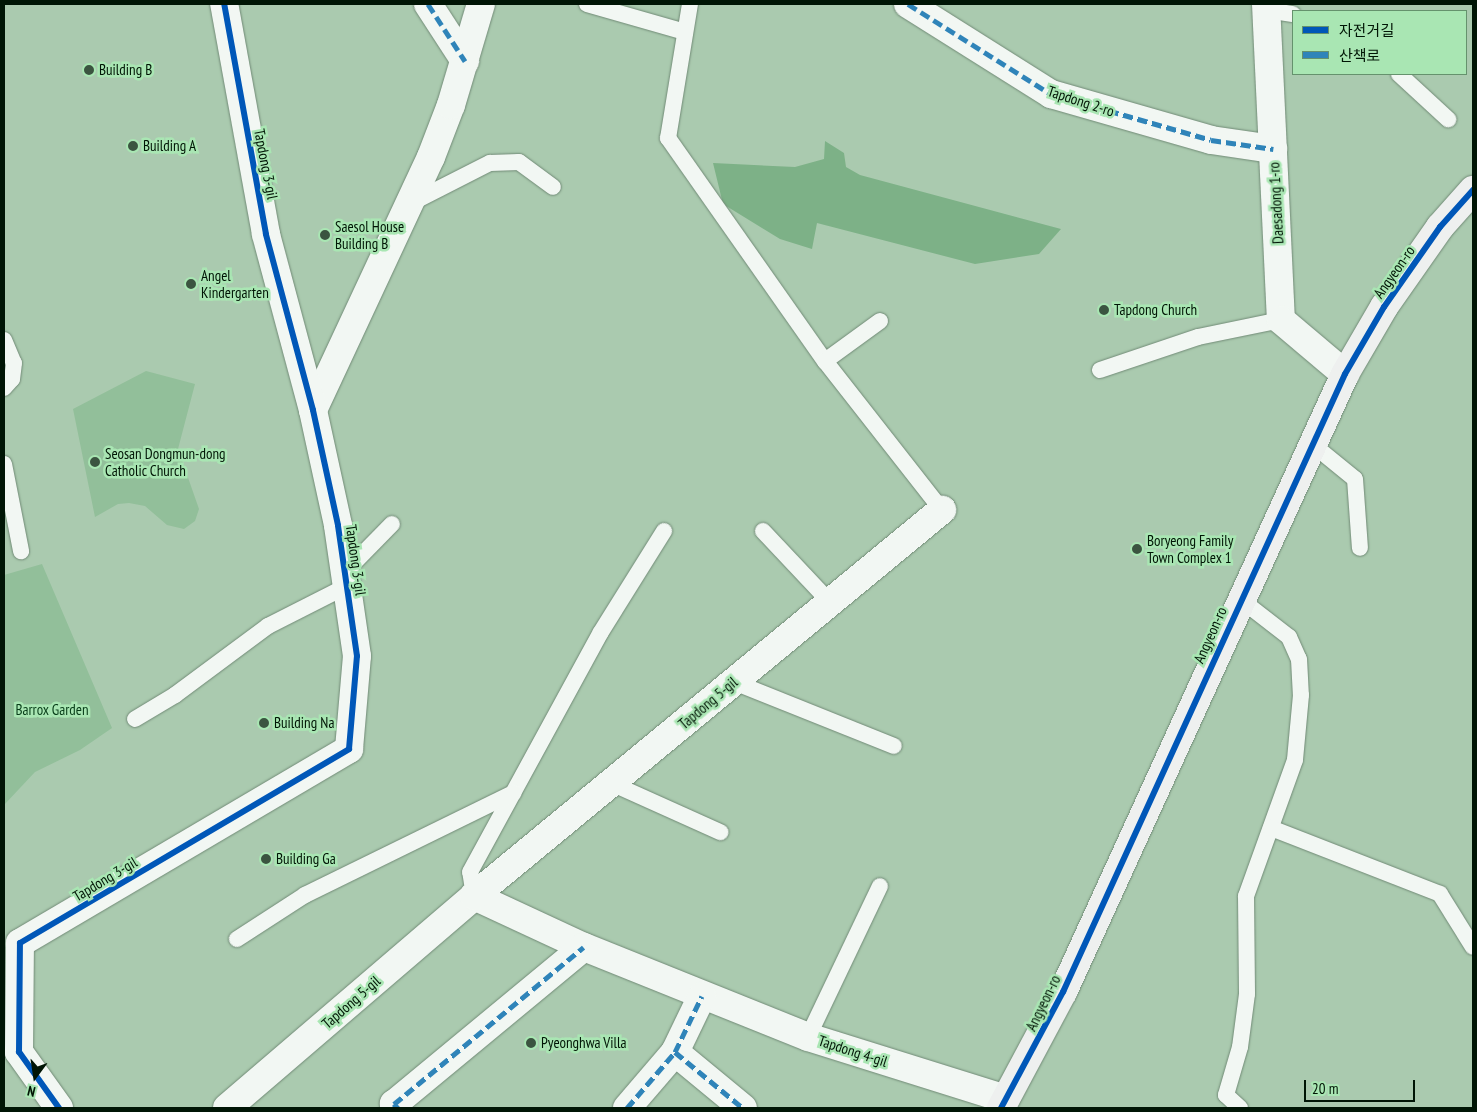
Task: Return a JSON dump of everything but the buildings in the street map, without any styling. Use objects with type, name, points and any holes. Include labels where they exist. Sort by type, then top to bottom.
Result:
[{"type":"street","name":"Tapdong 3-gil","points":[[12,946],[349,749],[357,656],[338,525],[313,410],[266,234],[224,4]]},
{"type":"street","points":[[428,4],[465,61]]},
{"type":"street","points":[[313,410],[431,157],[465,61],[481,4]]},
{"type":"street","name":"Tapdong 2-ro","points":[[908,4],[1051,94],[1211,140],[1273,149]]},
{"type":"street","name":"Daesadong 1-ro","points":[[1266,7],[1281,320]]},
{"type":"street","name":"Angyeon-ro","points":[[1003,1104],[1063,992],[1240,599],[1345,374],[1384,307],[1440,227],[1473,190]]},
{"type":"street","points":[[1281,320],[1345,374]]},
{"type":"street","name":"Tapdong 5-gil","points":[[227,1108],[474,896],[942,510]]},
{"type":"street","name":"Tapdong 4-gil","points":[[474,896],[584,947],[702,996],[808,1037],[1003,1104]]},
{"type":"street","points":[[12,946],[19,1052],[59,1108]]},
{"type":"street","points":[[398,1108],[394,1104],[584,947]]},
{"type":"street","points":[[627,1108],[675,1052],[702,996]]},
{"type":"street","points":[[675,1052],[743,1108]]},
{"type":"lane","points":[[587,4],[685,32]]},
{"type":"lane","points":[[690,4],[668,138],[826,361],[942,510]]},
{"type":"lane","points":[[1266,7],[1292,14]]},
{"type":"lane","points":[[1400,75],[1448,119]]},
{"type":"lane","points":[[409,204],[490,162],[519,162],[554,187]]},
{"type":"lane","points":[[1100,370],[1198,337],[1281,320]]},
{"type":"lane","points":[[826,361],[880,321]]},
{"type":"lane","points":[[4,340],[14,363],[12,380],[4,388]]},
{"type":"lane","points":[[1312,444],[1355,479],[1360,548]]},
{"type":"lane","points":[[4,464],[21,551]]},
{"type":"lane","points":[[135,719],[175,695],[268,626],[346,579],[392,524]]},
{"type":"lane","points":[[474,896],[470,872],[601,632],[664,531]]},
{"type":"lane","points":[[763,531],[830,602]]},
{"type":"lane","name":"Angyeon-ro","points":[[1240,599],[1280,627],[1292,642],[1299,658],[1298,746],[1246,896],[1247,994],[1240,1047],[1226,1095],[1240,1108]]},
{"type":"lane","points":[[734,682],[894,746]]},
{"type":"lane","points":[[611,783],[720,832]]},
{"type":"lane","points":[[237,939],[306,895],[513,793]]},
{"type":"lane","points":[[1271,828],[1440,894],[1473,947]]},
{"type":"lane","points":[[808,1037],[880,886]]},
{"type":"green space","points":[[825,141],[844,153],[846,167],[860,175],[1061,229],[1039,254],[975,264],[817,223],[812,249],[780,239],[723,204],[713,163],[795,167],[824,159]]},
{"type":"green space","points":[[146,371],[195,384],[178,449],[199,509],[195,521],[184,529],[167,525],[145,506],[129,503],[118,504],[95,517],[73,409]]},
{"type":"green space","name":"Barrox Garden","points":[[42,564],[112,728],[80,750],[35,772],[4,805],[4,575]]},
{"type":"marked path","points":[[428,4],[465,61]]},
{"type":"marked path","points":[[908,4],[1051,94],[1211,140],[1273,149]]},
{"type":"marked path","points":[[398,1108],[394,1104],[584,947]]},
{"type":"marked path","points":[[627,1108],[675,1052],[702,996]]},
{"type":"marked path","points":[[675,1052],[743,1108]]},
{"type":"cycle path","points":[[59,1108],[19,1052],[20,943],[349,749],[357,656],[338,525],[313,410],[266,234],[224,4]]},
{"type":"cycle path","points":[[1001,1108],[1063,992],[1345,374],[1384,307],[1440,227],[1473,190]]},
{"type":"place","name":"Building B","points":[[89,70]]},
{"type":"place","name":"Building A","points":[[133,146]]},
{"type":"place","name":"Saesol House Building B","points":[[325,235]]},
{"type":"place","name":"Angel Kindergarten","points":[[191,284]]},
{"type":"place","name":"Tapdong Church","points":[[1104,310]]},
{"type":"place","name":"Seosan Dongmun-dong Catholic Church","points":[[95,462]]},
{"type":"place","name":"Boryeong Family Town Complex 1","points":[[1137,549]]},
{"type":"place","name":"Building Na","points":[[264,723]]},
{"type":"place","name":"Building Ga","points":[[266,859]]},
{"type":"place","name":"Pyeonghwa Villa","points":[[531,1043]]}]
